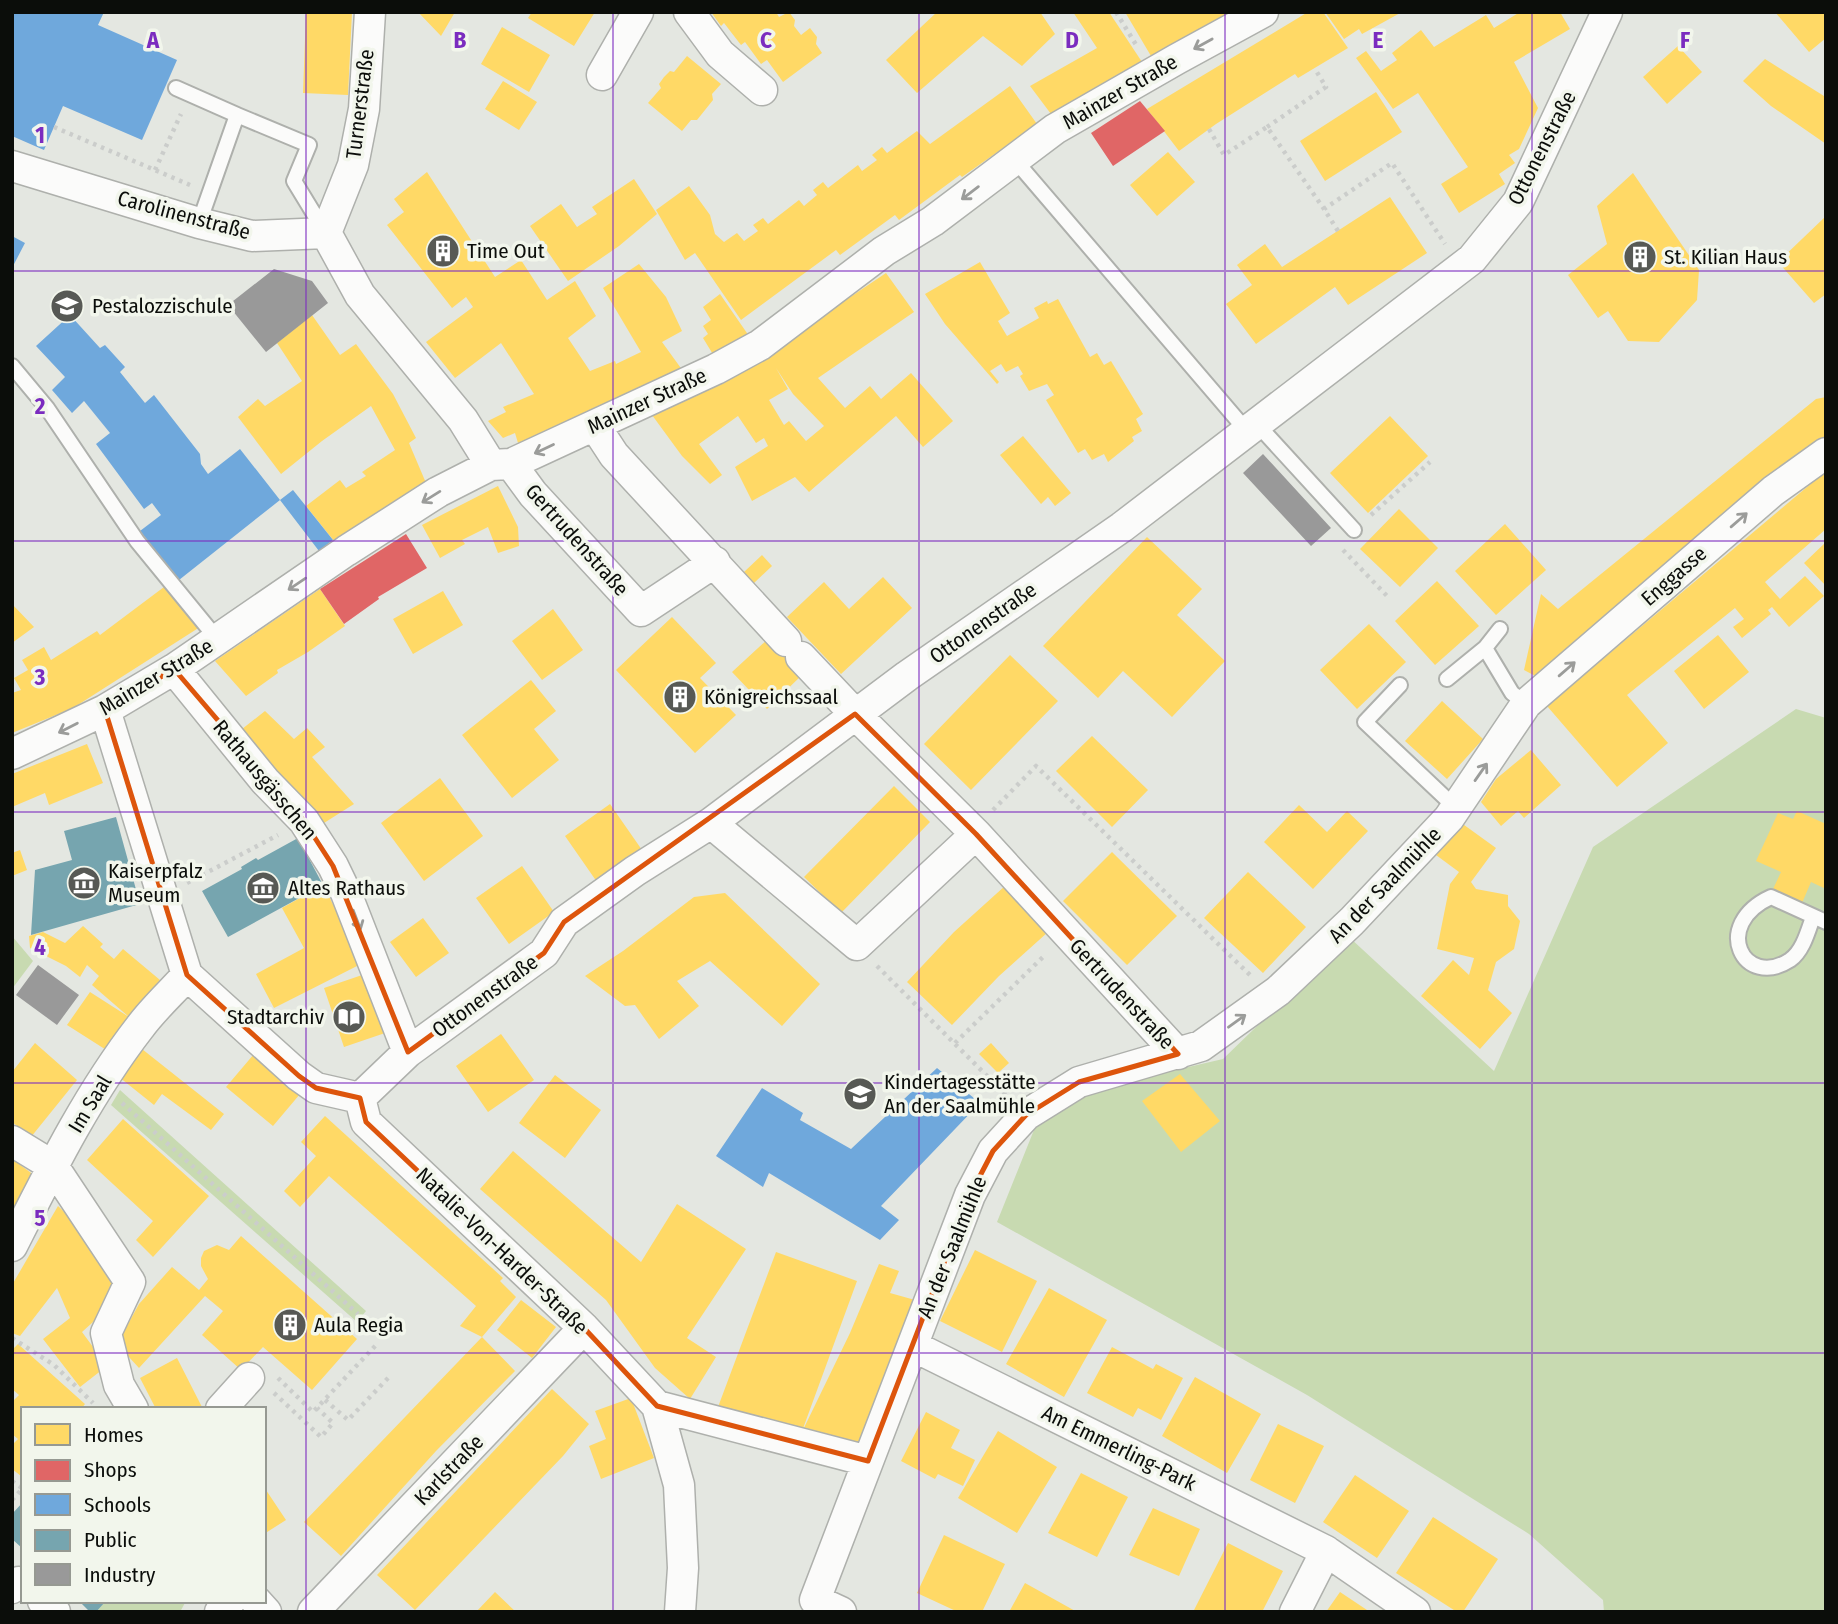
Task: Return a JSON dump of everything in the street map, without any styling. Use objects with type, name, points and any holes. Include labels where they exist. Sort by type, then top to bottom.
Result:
[{"type":"street","name":"Turnerstraße","points":[[326,233],[346,188],[358,143],[364,109],[370,12]]},
{"type":"street","points":[[603,75],[638,12]]},
{"type":"street","points":[[689,12],[720,54],[762,90]]},
{"type":"street","name":"Mainzer Straße","points":[[12,754],[105,710],[174,669],[346,551],[438,492],[595,426],[716,369],[760,345],[884,251],[933,220],[1055,129],[1263,12]]},
{"type":"street","name":"Ottonenstraße","points":[[360,1098],[408,1052],[544,953],[565,922],[635,871],[710,823],[855,715],[1122,527],[1472,259],[1518,202],[1607,12]]},
{"type":"street","name":"Carolinenstraße","points":[[12,166],[252,236],[326,233]]},
{"type":"street","points":[[326,233],[360,295],[501,464]]},
{"type":"street","name":"Gertrudenstraße","points":[[595,426],[614,455],[793,649],[855,715],[974,832],[1178,1054]]},
{"type":"street","name":"Enggasse","points":[[1506,737],[1526,704],[1773,491],[1826,453]]},
{"type":"street","name":"Gertrudenstraße","points":[[501,464],[533,494],[641,611],[715,562]]},
{"type":"street","name":"Rathausgässchen","points":[[174,669],[265,781],[304,821],[333,866],[408,1052]]},
{"type":"street","points":[[105,710],[187,975],[299,1076],[316,1088],[360,1098]]},
{"type":"street","name":"An der Saalmühle","points":[[841,1612],[815,1600],[970,1195],[993,1151],[1026,1115],[1079,1082],[1201,1046],[1272,995],[1352,921],[1456,808],[1506,737]]},
{"type":"street","points":[[710,823],[857,945],[974,832]]},
{"type":"street","name":"Im Saal","points":[[12,1246],[52,1166],[100,1084],[134,1035],[187,975]]},
{"type":"street","name":"Natalie-Von-Harder-Straße","points":[[360,1098],[366,1122],[584,1328],[657,1406],[680,1485],[683,1568],[680,1612]]},
{"type":"street","points":[[12,1140],[52,1166],[131,1282],[106,1333],[119,1385],[132,1407]]},
{"type":"street","name":"Karlstraße","points":[[313,1612],[584,1328]]},
{"type":"street","name":"Am Emmerling-Park","points":[[913,1346],[1326,1550],[1415,1612]]},
{"type":"street","points":[[224,1407],[266,1382]]},
{"type":"street","points":[[657,1406],[868,1461]]},
{"type":"street","points":[[1294,1612],[1326,1550]]},
{"type":"lane","points":[[176,88],[309,145],[294,181],[326,233]]},
{"type":"lane","points":[[200,223],[237,115]]},
{"type":"lane","points":[[1014,159],[1251,427],[1354,530]]},
{"type":"lane","points":[[12,366],[47,408],[138,541],[218,640]]},
{"type":"lane","points":[[1447,679],[1485,648],[1500,629]]},
{"type":"lane","points":[[1485,648],[1512,693],[1526,704]]},
{"type":"lane","name":"An der Saalmühle","points":[[1400,685],[1365,722],[1456,808]]},
{"type":"lane","points":[[1771,897],[1819,919],[1791,959],[1770,968],[1756,967],[1743,957],[1737,942],[1742,921],[1754,905],[1771,897]]},
{"type":"path","points":[[1116,12],[1154,72]]},
{"type":"path","points":[[1209,129],[1224,155],[1326,88],[1315,69]]},
{"type":"path","points":[[155,170],[191,94]]},
{"type":"path","points":[[54,127],[210,193]]},
{"type":"path","points":[[1267,127],[1338,231]]},
{"type":"path","points":[[1324,209],[1392,163],[1460,268]]},
{"type":"path","points":[[1389,598],[1339,546],[1430,462]]},
{"type":"path","points":[[974,832],[1036,766],[1272,995]]},
{"type":"path","points":[[163,896],[304,821]]},
{"type":"path","name":"Gertrudenstraße","points":[[955,1043],[1066,934]]},
{"type":"path","points":[[857,945],[1026,1115]]},
{"type":"path","points":[[116,1097],[358,1314]]},
{"type":"path","points":[[12,1338],[54,1365],[97,1407]]},
{"type":"path","points":[[266,1382],[313,1412],[377,1344]]},
{"type":"path","points":[[325,1399],[348,1420],[390,1376]]},
{"type":"path","points":[[266,1382],[321,1437],[333,1423],[317,1408]]},
{"type":"highlighted area","points":[[174,669],[304,821],[333,866],[408,1052],[544,953],[564,922],[855,714],[976,834],[1178,1054],[1079,1082],[1026,1115],[993,1151],[970,1195],[868,1461],[657,1406],[584,1328],[366,1122],[360,1098],[316,1088],[299,1076],[187,975],[105,710]]},
{"type":"green space","points":[[1796,709],[1826,718],[1826,1612],[1604,1612],[1603,1600],[1529,1534],[1307,1395],[997,1222],[1046,1100],[1223,1059],[1349,937],[1494,1071],[1593,847]]},
{"type":"green space","points":[[12,936],[33,961],[12,989]]},
{"type":"green space","points":[[120,1090],[366,1311],[357,1322],[111,1105]]},
{"type":"green space","points":[[104,1603],[185,1603],[180,1612],[96,1612]]},
{"type":"building: Homes","points":[[306,12],[352,12],[348,95],[303,93]]},
{"type":"building: Homes","points":[[418,12],[455,12],[441,36]]},
{"type":"building: Homes","points":[[532,12],[595,12],[574,46],[528,18]]},
{"type":"building: Homes","points":[[711,12],[776,12],[779,17],[789,12],[801,35],[810,28],[817,37],[816,44],[822,53],[783,82],[767,60],[761,64],[745,42],[741,45],[724,23],[721,26]]},
{"type":"building: Homes","points":[[937,12],[1040,12],[1055,34],[1022,66],[983,36],[917,93],[886,60]]},
{"type":"building: Homes","points":[[1073,12],[1109,12],[1142,62],[1051,114],[1030,86],[1097,48]]},
{"type":"building: Homes","points":[[1125,12],[1234,12],[1151,56]]},
{"type":"building: Homes","points":[[1308,12],[1323,12],[1348,48],[1298,78],[1295,74],[1179,151],[1147,109]]},
{"type":"building: Homes","points":[[1325,12],[1402,12],[1362,34],[1359,29],[1344,39]]},
{"type":"building: Homes","points":[[1520,12],[1560,12],[1570,29],[1514,62],[1538,108],[1519,149],[1509,155],[1515,163],[1499,174],[1505,184],[1459,213],[1441,184],[1468,167],[1418,93],[1393,109],[1356,58],[1366,51],[1381,71],[1397,60],[1392,53],[1421,30],[1434,47],[1486,15],[1494,28]]},
{"type":"building: Homes","points":[[1775,12],[1826,12],[1826,38],[1809,52]]},
{"type":"building: Homes","points":[[502,27],[550,55],[529,92],[481,64]]},
{"type":"building: Homes","points":[[1678,46],[1702,72],[1667,104],[1643,77]]},
{"type":"building: Homes","points":[[687,56],[721,84],[712,94],[713,100],[697,120],[691,120],[682,131],[648,103],[661,88],[659,84],[664,77],[670,71],[674,72]]},
{"type":"building: Homes","points":[[1765,59],[1824,96],[1826,93],[1826,144],[1771,106],[1743,81]]},
{"type":"building: Homes","points":[[503,81],[537,102],[519,130],[485,109]]},
{"type":"building: Homes","points":[[1010,86],[1037,124],[962,177],[960,175],[899,220],[895,215],[840,255],[836,250],[741,320],[695,253],[685,260],[656,210],[689,186],[710,215],[715,234],[724,242],[737,233],[744,241],[758,231],[753,225],[763,218],[768,224],[799,200],[804,206],[817,195],[813,190],[823,182],[828,188],[858,165],[862,171],[877,160],[872,155],[882,147],[887,153],[917,131],[930,144]]},
{"type":"building: Homes","points":[[1376,92],[1402,132],[1325,181],[1300,141]]},
{"type":"building: Homes","points":[[1168,152],[1195,182],[1157,216],[1130,185]]},
{"type":"building: Homes","points":[[427,172],[495,277],[521,260],[547,300],[575,281],[596,316],[568,338],[590,371],[615,361],[616,364],[641,352],[603,288],[639,264],[666,297],[682,331],[662,342],[683,371],[590,415],[518,443],[515,433],[503,438],[488,421],[506,412],[503,407],[534,394],[501,343],[455,378],[426,342],[473,307],[466,297],[452,308],[387,225],[404,212],[394,199]]},
{"type":"building: Homes","name":"St. Kilian Haus","points":[[1633,173],[1699,270],[1697,300],[1659,342],[1628,341],[1608,311],[1598,318],[1568,275],[1607,244],[1597,206]]},
{"type":"building: Homes","points":[[634,179],[657,214],[619,246],[568,281],[530,226],[561,204],[577,227],[597,214],[592,207]]},
{"type":"building: Homes","points":[[1390,197],[1427,253],[1348,305],[1335,287],[1256,344],[1226,304],[1252,285],[1237,265],[1265,244],[1282,267]]},
{"type":"building: Homes","points":[[1826,216],[1826,294],[1814,303],[1778,262]]},
{"type":"building: Homes","points":[[980,262],[1010,313],[998,321],[1007,336],[1039,318],[1034,308],[1058,299],[1090,357],[1097,353],[1104,365],[1111,361],[1143,414],[1136,419],[1142,431],[1132,437],[1134,441],[1108,462],[1104,454],[1092,460],[1085,449],[1078,453],[1046,400],[1054,395],[1047,384],[1029,391],[1020,376],[1023,374],[1018,366],[1006,372],[1001,364],[990,371],[999,382],[997,384],[945,324],[925,294]]},
{"type":"building: Homes","points":[[886,273],[914,312],[818,378],[845,408],[870,386],[881,399],[911,373],[953,421],[923,447],[896,416],[809,492],[795,477],[752,501],[735,467],[768,446],[764,438],[756,443],[738,416],[699,444],[722,475],[710,484],[682,456],[652,415],[767,353]],"holes":[[[776,368],[793,394],[824,426],[806,441],[789,421],[784,425],[769,400],[788,389]]]},
{"type":"building: Homes","points":[[720,294],[749,336],[714,356],[703,338],[708,334],[703,326],[711,320],[703,307]]},
{"type":"building: Homes","points":[[312,315],[340,355],[356,344],[393,394],[416,438],[409,443],[426,483],[334,541],[306,506],[340,480],[346,488],[366,476],[362,472],[395,450],[371,406],[281,474],[238,417],[258,399],[265,406],[302,381],[277,343]]},
{"type":"building: Homes","points":[[1826,397],[1826,443],[1539,678],[1524,670],[1541,594],[1558,609],[1816,399]]},
{"type":"building: Homes","points":[[1390,416],[1428,456],[1368,513],[1330,473]]},
{"type":"building: Homes","points":[[1023,436],[1071,493],[1055,506],[1048,497],[1041,504],[1000,455]]},
{"type":"building: Homes","points":[[1826,471],[1826,529],[1765,582],[1780,599],[1805,576],[1824,596],[1789,627],[1772,607],[1768,610],[1771,614],[1742,638],[1733,627],[1744,619],[1735,608],[1627,695],[1668,743],[1617,787],[1547,706]]},
{"type":"building: Homes","points":[[498,486],[518,527],[519,546],[498,553],[488,527],[462,540],[465,544],[440,558],[422,525]]},
{"type":"building: Homes","points":[[1399,509],[1438,548],[1400,587],[1360,549]]},
{"type":"building: Homes","points":[[1505,524],[1546,570],[1496,615],[1455,571]]},
{"type":"building: Homes","points":[[1147,537],[1202,589],[1177,615],[1225,661],[1172,717],[1123,671],[1098,698],[1043,646]]},
{"type":"building: Homes","points":[[1826,542],[1826,586],[1804,563]]},
{"type":"building: Homes","points":[[762,555],[772,566],[754,583],[744,572]]},
{"type":"building: Homes","points":[[883,577],[912,608],[841,674],[787,617],[824,582],[849,609]]},
{"type":"building: Homes","points":[[1437,581],[1479,626],[1435,665],[1395,621]]},
{"type":"building: Homes","points":[[164,587],[200,627],[73,708],[12,733],[12,693],[21,690],[14,678],[28,670],[22,660],[44,647],[51,660],[97,631],[100,635]]},
{"type":"building: Homes","points":[[320,589],[345,626],[277,670],[278,673],[246,696],[215,661]]},
{"type":"building: Homes","points":[[443,591],[463,625],[413,654],[393,619]]},
{"type":"building: Homes","points":[[12,604],[34,627],[12,643]]},
{"type":"building: Homes","points":[[553,609],[583,650],[542,680],[512,641]]},
{"type":"building: Homes","name":"Königreichssaal","points":[[672,617],[716,663],[700,678],[736,715],[695,753],[616,670]]},
{"type":"building: Homes","points":[[1369,624],[1406,662],[1357,709],[1320,670]]},
{"type":"building: Homes","points":[[1718,635],[1749,672],[1704,709],[1674,671]]},
{"type":"building: Homes","points":[[769,638],[803,674],[767,709],[732,672]]},
{"type":"building: Homes","points":[[1010,655],[1058,701],[971,790],[924,744]]},
{"type":"building: Homes","points":[[531,680],[556,711],[534,729],[559,760],[512,798],[462,735]]},
{"type":"building: Homes","points":[[1442,701],[1483,739],[1447,779],[1405,741]]},
{"type":"building: Homes","points":[[265,711],[294,739],[307,728],[325,747],[312,757],[354,804],[324,823],[237,733]]},
{"type":"building: Homes","points":[[1092,736],[1148,790],[1112,827],[1056,771]]},
{"type":"building: Homes","points":[[87,744],[103,783],[49,805],[45,793],[12,807],[12,774]]},
{"type":"building: Homes","points":[[1531,750],[1561,785],[1524,818],[1518,811],[1501,826],[1481,802],[1496,779]]},
{"type":"building: Homes","points":[[440,778],[483,836],[424,881],[381,823]]},
{"type":"building: Homes","points":[[894,786],[930,822],[841,913],[804,877]]},
{"type":"building: Homes","points":[[610,804],[642,850],[597,882],[565,836]]},
{"type":"building: Homes","points":[[1299,805],[1327,832],[1347,811],[1368,831],[1313,889],[1264,842]]},
{"type":"building: Homes","points":[[1797,811],[1826,824],[1826,889],[1811,882],[1802,903],[1773,889],[1781,872],[1756,861],[1778,813],[1793,819]]},
{"type":"building: Homes","points":[[1460,822],[1496,848],[1471,882],[1476,889],[1508,895],[1508,906],[1520,921],[1514,949],[1496,962],[1488,990],[1512,1013],[1480,1049],[1421,996],[1453,960],[1469,975],[1474,958],[1437,949],[1450,884],[1459,872],[1436,855]]},
{"type":"building: Homes","points":[[20,850],[27,870],[12,876],[12,853]]},
{"type":"building: Homes","points":[[1112,852],[1177,916],[1127,965],[1063,901]]},
{"type":"building: Homes","points":[[522,866],[554,912],[509,944],[476,898]]},
{"type":"building: Homes","points":[[1248,872],[1306,927],[1263,973],[1204,918]]},
{"type":"building: Homes","points":[[323,885],[363,963],[274,1008],[256,974],[304,948],[282,908]]},
{"type":"building: Homes","points":[[1006,885],[1048,932],[999,976],[952,1025],[907,982],[954,932]]},
{"type":"building: Homes","points":[[725,893],[820,984],[782,1026],[710,961],[677,981],[699,1006],[659,1039],[635,1005],[625,1006],[585,976],[694,897]]},
{"type":"building: Homes","points":[[423,918],[449,953],[416,977],[390,942]]},
{"type":"building: Homes","points":[[83,926],[103,944],[100,947],[114,959],[123,949],[160,980],[129,1017],[92,985],[99,976],[87,965],[80,977],[66,966],[30,948],[29,936],[43,932],[65,943]]},
{"type":"building: Homes","points":[[368,973],[388,1032],[344,1047],[324,988]]},
{"type":"building: Homes","points":[[90,992],[129,1017],[111,1053],[67,1025]]},
{"type":"building: Homes","points":[[501,1034],[534,1080],[488,1112],[456,1066]]},
{"type":"building: Homes","points":[[35,1043],[77,1080],[31,1137],[12,1122],[12,1072]]},
{"type":"building: Homes","points":[[991,1043],[1009,1063],[998,1073],[979,1054]]},
{"type":"building: Homes","points":[[142,1049],[224,1114],[211,1130],[162,1094],[154,1105],[119,1077]]},
{"type":"building: Homes","points":[[254,1054],[300,1094],[273,1126],[226,1087]]},
{"type":"building: Homes","points":[[1180,1074],[1220,1121],[1181,1152],[1142,1101]]},
{"type":"building: Homes","points":[[555,1075],[601,1110],[565,1158],[519,1123]]},
{"type":"building: Homes","points":[[325,1116],[503,1278],[500,1281],[516,1297],[482,1337],[460,1326],[476,1306],[329,1176],[300,1207],[284,1191],[316,1156],[301,1142]]},
{"type":"building: Homes","points":[[123,1119],[209,1196],[153,1257],[136,1240],[153,1221],[87,1160]]},
{"type":"building: Homes","points":[[513,1151],[641,1262],[677,1204],[746,1249],[687,1338],[716,1357],[690,1399],[655,1368],[606,1300],[480,1189]]},
{"type":"building: Homes","points":[[12,1159],[34,1175],[18,1198],[22,1201],[12,1216]]},
{"type":"building: Homes","points":[[58,1206],[93,1239],[120,1277],[113,1304],[82,1332],[107,1366],[80,1387],[43,1339],[70,1318],[57,1288],[20,1336],[12,1333],[12,1285]]},
{"type":"building: Homes","name":"Aula Regia","points":[[241,1236],[357,1339],[312,1390],[263,1347],[241,1370],[202,1335],[223,1311],[205,1296],[139,1368],[117,1344],[139,1304],[172,1267],[199,1290],[208,1279],[201,1266],[204,1251],[217,1245],[229,1250]]},
{"type":"building: Homes","points":[[975,1250],[1037,1281],[1002,1352],[940,1321]]},
{"type":"building: Homes","points":[[776,1252],[857,1281],[801,1434],[850,1333],[879,1264],[899,1271],[890,1293],[915,1300],[898,1350],[855,1452],[799,1437],[718,1407]]},
{"type":"building: Homes","points":[[1049,1288],[1107,1320],[1064,1397],[1006,1364]]},
{"type":"building: Homes","points":[[521,1300],[556,1327],[532,1358],[497,1330]]},
{"type":"building: Homes","points":[[482,1337],[515,1371],[436,1451],[341,1556],[304,1522]]},
{"type":"building: Homes","points":[[18,1344],[85,1404],[83,1407],[21,1407],[21,1476],[12,1469],[12,1445],[18,1439],[12,1434],[12,1402],[19,1395],[12,1389],[12,1350]]},
{"type":"building: Homes","points":[[1112,1347],[1153,1369],[1156,1364],[1183,1378],[1161,1420],[1138,1408],[1133,1417],[1087,1393]]},
{"type":"building: Homes","points":[[177,1358],[202,1407],[155,1407],[140,1378]]},
{"type":"building: Homes","points":[[1195,1377],[1261,1414],[1227,1473],[1162,1436]]},
{"type":"building: Homes","points":[[552,1389],[589,1424],[563,1456],[415,1610],[377,1575]]},
{"type":"building: Homes","points":[[631,1398],[654,1458],[601,1479],[589,1446],[606,1439],[595,1411]]},
{"type":"building: Homes","points":[[926,1412],[960,1430],[951,1448],[975,1460],[963,1486],[938,1474],[935,1479],[901,1461]]},
{"type":"building: Homes","points":[[1278,1424],[1324,1446],[1295,1503],[1250,1480]]},
{"type":"building: Homes","points":[[998,1431],[1057,1467],[1017,1533],[958,1498]]},
{"type":"building: Homes","points":[[1081,1473],[1128,1497],[1097,1557],[1048,1533]]},
{"type":"building: Homes","points":[[1355,1475],[1409,1511],[1377,1558],[1323,1522]]},
{"type":"building: Homes","points":[[266,1490],[286,1520],[266,1533]]},
{"type":"building: Homes","points":[[1153,1508],[1200,1529],[1179,1576],[1129,1555]]},
{"type":"building: Homes","points":[[1433,1517],[1498,1559],[1463,1612],[1457,1612],[1396,1573]]},
{"type":"building: Homes","points":[[944,1535],[1005,1564],[982,1612],[958,1612],[917,1593]]},
{"type":"building: Homes","points":[[1228,1543],[1283,1571],[1262,1612],[1193,1612]]},
{"type":"building: Homes","points":[[1025,1583],[1077,1612],[1009,1612]]},
{"type":"building: Homes","points":[[495,1592],[516,1612],[476,1612]]},
{"type":"building: Homes","points":[[1340,1592],[1370,1612],[1326,1612]]},
{"type":"building: Shops","points":[[1140,101],[1165,131],[1113,166],[1091,133]]},
{"type":"building: Shops","points":[[406,534],[427,568],[378,597],[379,599],[344,624],[320,589]]},
{"type":"building: Schools","points":[[12,12],[104,12],[98,25],[177,60],[142,140],[63,106],[44,150],[12,136]]},
{"type":"building: Schools","points":[[12,236],[25,243],[12,268]]},
{"type":"building: Schools","points":[[70,315],[100,348],[105,345],[125,367],[120,372],[145,403],[154,395],[200,454],[201,464],[208,474],[240,449],[280,500],[179,580],[140,531],[161,515],[152,503],[144,509],[96,444],[110,433],[84,401],[72,413],[52,390],[65,377],[36,346]]},
{"type":"building: Schools","points":[[293,490],[333,540],[319,551],[280,500]]},
{"type":"building: Schools","points":[[937,1068],[980,1103],[881,1206],[899,1220],[880,1240],[769,1173],[763,1187],[716,1156],[762,1088],[803,1113],[800,1120],[851,1149]]},
{"type":"building: Public","name":"Kaiserpfalz Museum","points":[[116,817],[140,904],[31,935],[35,870],[72,860],[64,831]]},
{"type":"building: Public","name":"Altes Rathaus","points":[[298,838],[323,885],[228,937],[202,891],[256,858],[258,860]]},
{"type":"building: Public","points":[[21,1504],[21,1547],[12,1539],[12,1514]]},
{"type":"building: Public","points":[[81,1603],[104,1603],[96,1612],[90,1612]]},
{"type":"building: Industry","points":[[274,269],[312,281],[328,303],[266,352],[228,305]]},
{"type":"building: Industry","points":[[1263,454],[1331,528],[1311,546],[1243,473]]},
{"type":"building: Industry","points":[[38,965],[79,995],[57,1025],[16,995]]},
{"type":"place","name":"Time Out","points":[[443,251]]},
{"type":"place","name":"St. Kilian Haus","points":[[1640,257]]},
{"type":"place","name":"Pestalozzischule","points":[[67,306]]},
{"type":"place","name":"Königreichssaal","points":[[680,697]]},
{"type":"place","name":"Kaiserpfalz Museum","points":[[84,883]]},
{"type":"place","name":"Altes Rathaus","points":[[263,888]]},
{"type":"place","name":"Stadtarchiv","points":[[349,1017]]},
{"type":"place","name":"Kindertagesstätte An der Saalmühle","points":[[860,1094]]},
{"type":"place","name":"Aula Regia","points":[[290,1325]]}]
